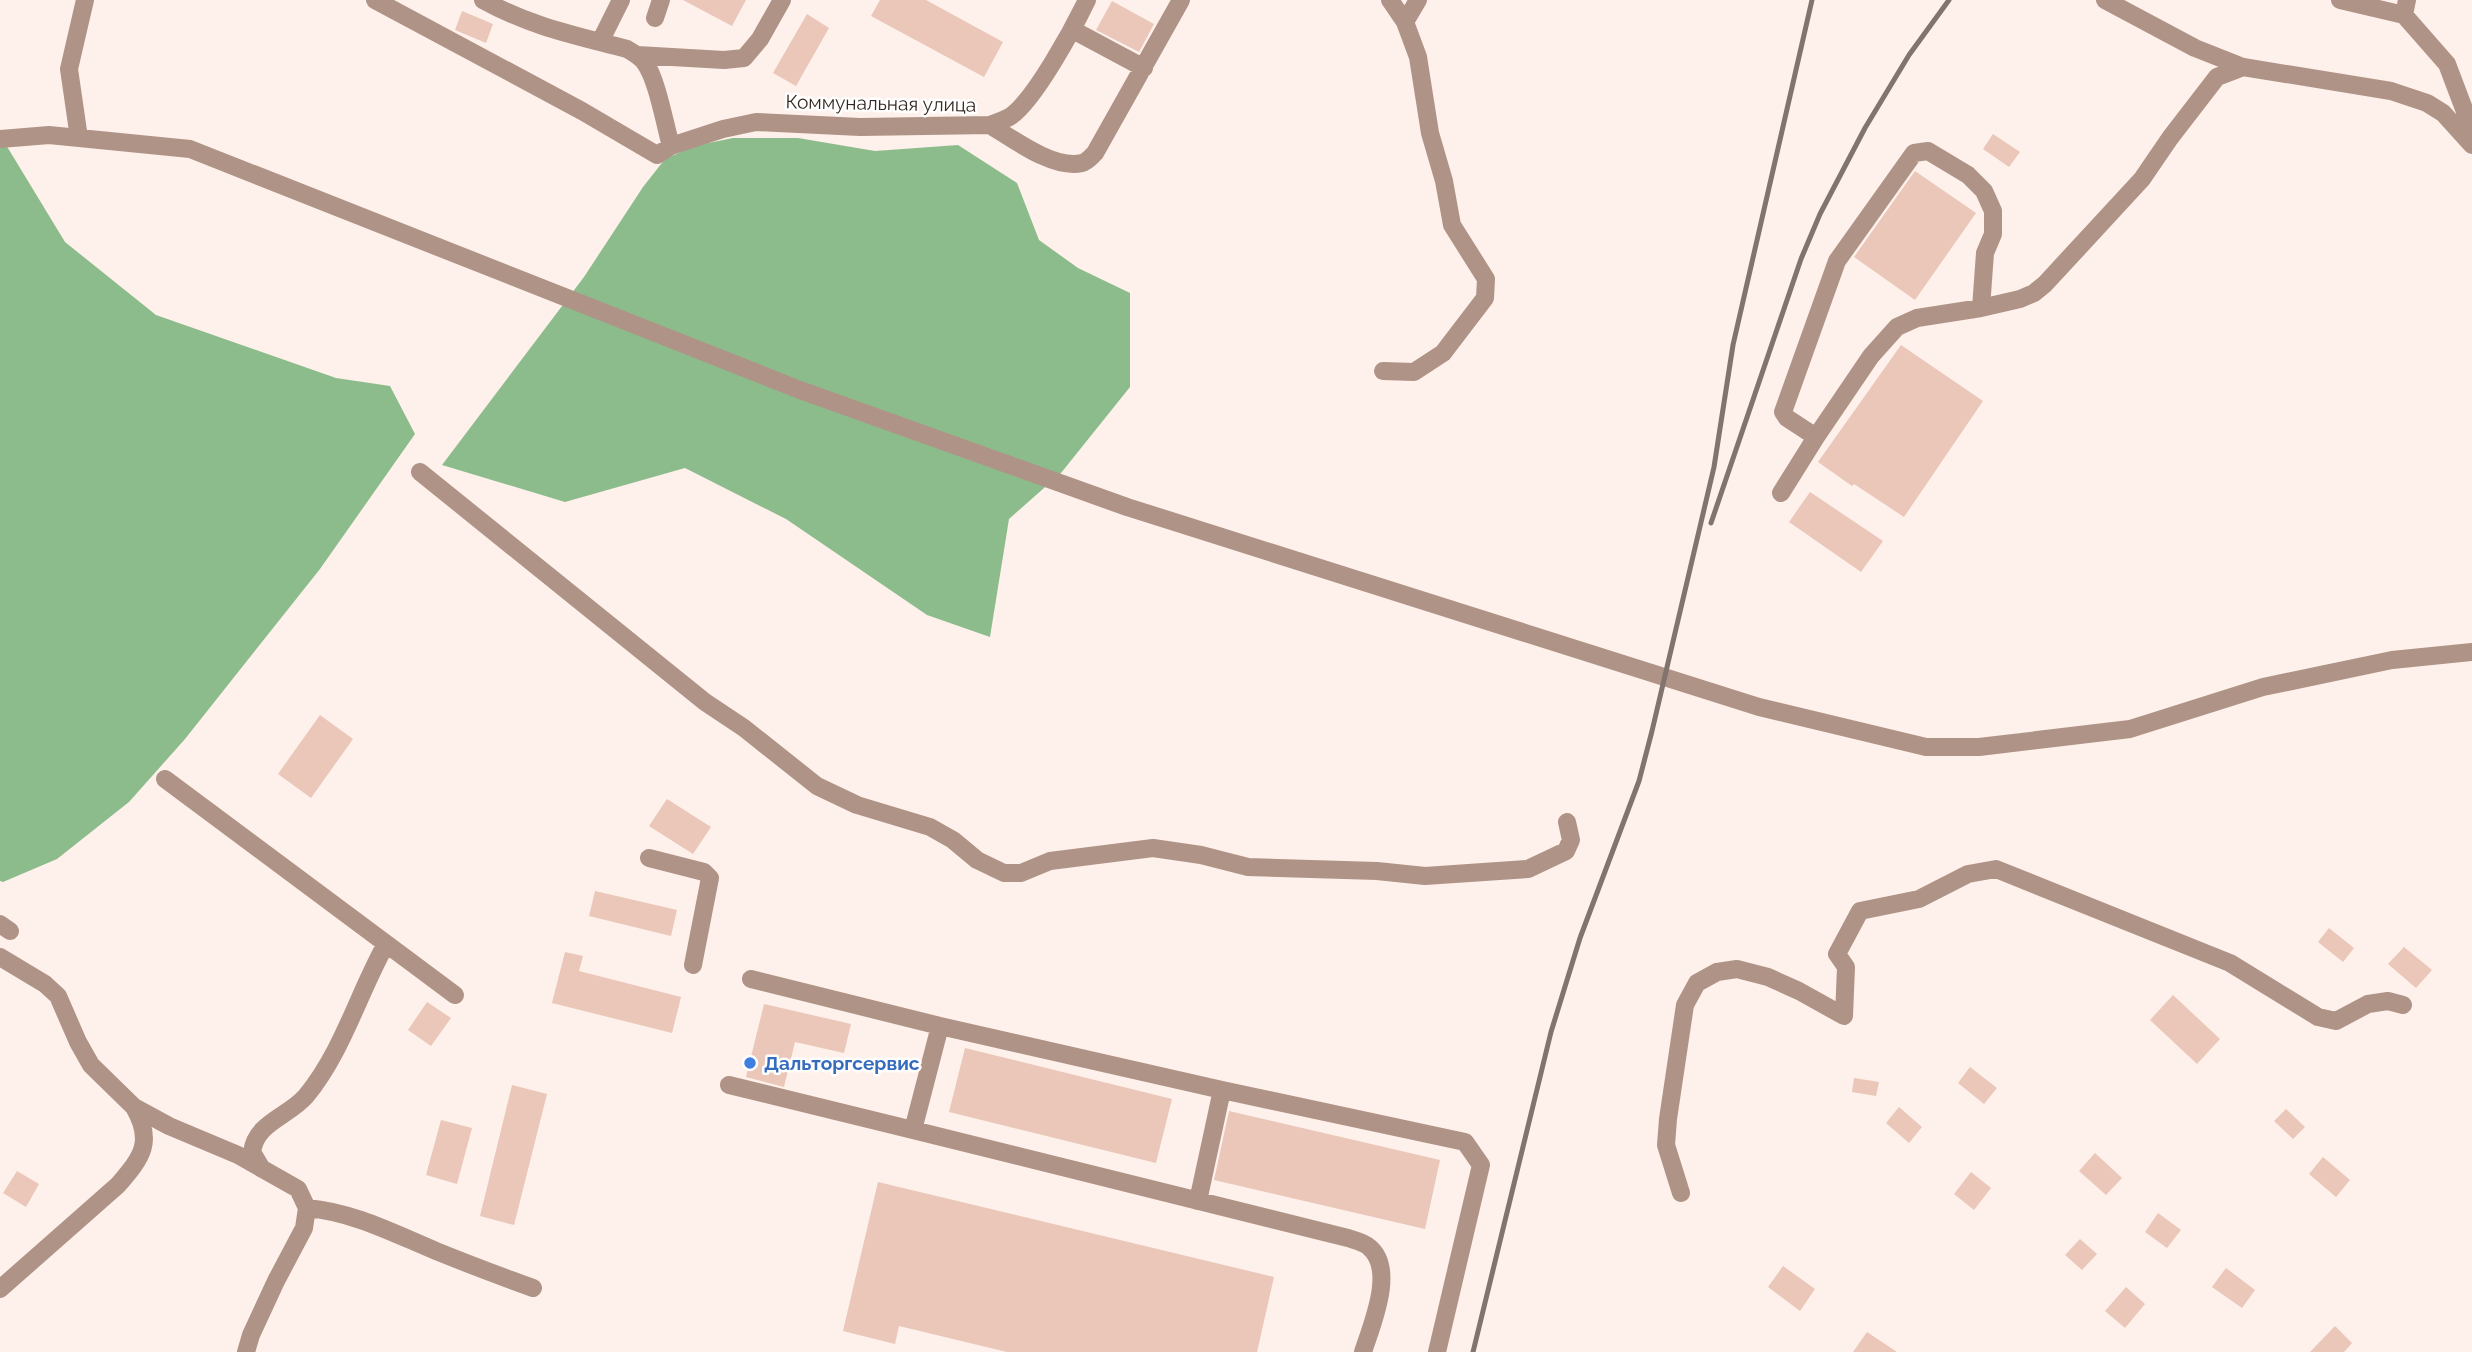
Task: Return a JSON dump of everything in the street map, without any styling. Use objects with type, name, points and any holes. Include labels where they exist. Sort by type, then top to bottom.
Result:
[{"type":"street","points":[[79,138],[69,69],[78,20],[85,0]]},
{"type":"street","points":[[375,0],[582,111],[664,150]]},
{"type":"street","points":[[483,0],[537,26],[627,49],[637,55],[646,64],[651,75],[664,150]]},
{"type":"street","points":[[600,42],[621,0]]},
{"type":"street","points":[[654,18],[661,0]]},
{"type":"street","points":[[637,55],[724,60],[744,58],[760,39],[782,0]]},
{"type":"street","name":"Коммунальная улица","points":[[664,150],[723,129],[756,122],[860,127],[990,125],[1009,118],[1022,106],[1073,30],[1087,0]]},
{"type":"street","points":[[990,125],[1058,162],[1082,163],[1095,153],[1181,0]]},
{"type":"street","points":[[1383,371],[1414,373],[1443,353],[1485,298],[1486,279],[1452,225],[1444,181],[1430,133],[1418,57],[1405,22],[1391,0]]},
{"type":"street","points":[[1405,22],[1418,0]]},
{"type":"street","points":[[2105,0],[2195,48],[2243,67],[2390,91],[2427,103],[2443,113],[2472,145]]},
{"type":"street","points":[[2340,0],[2406,8],[2447,64],[2472,130]]},
{"type":"street","points":[[1073,30],[1144,68]]},
{"type":"street","points":[[1782,493],[1871,356],[1897,327],[1917,318],[1981,309],[2034,293],[2142,179],[2217,77],[2243,67]]},
{"type":"street","points":[[0,139],[49,135],[190,149],[800,390],[1127,507],[1759,707],[1926,747],[1992,746],[2130,729],[2263,687],[2392,660],[2472,652]]},
{"type":"street","points":[[1816,437],[1787,418],[1783,412],[1784,404],[1837,261],[1914,153],[1928,151],[1945,159],[1984,191],[1993,211],[1993,234],[1985,253],[1981,309]]},
{"type":"street","points":[[420,472],[705,702],[744,728],[817,786],[858,805],[930,827],[953,840],[976,860],[1003,873],[1021,873],[1050,861],[1153,848],[1201,855],[1248,867],[1377,871],[1425,876],[1528,869],[1566,851],[1571,840],[1567,822]]},
{"type":"street","points":[[165,779],[454,995]]},
{"type":"street","points":[[649,858],[704,872],[710,878],[694,965]]},
{"type":"street","points":[[1681,1193],[1666,1145],[1685,1005],[1697,983],[1717,972],[1737,969],[1768,977],[1798,990],[1844,1016],[1846,967],[1838,954],[1860,911],[1919,899],[1968,874],[1996,869],[2230,963],[2318,1017],[2336,1021],[2368,1004],[2388,1001],[2403,1005]]},
{"type":"street","points":[[262,1168],[252,1152],[254,1140],[262,1130],[292,1110],[306,1096],[348,1027],[386,944]]},
{"type":"street","points":[[0,957],[35,977],[58,996],[91,1065],[134,1107],[145,1125],[146,1137],[141,1154],[118,1185],[0,1289]]},
{"type":"street","points":[[751,979],[940,1026],[1465,1142],[1481,1165],[1437,1352]]},
{"type":"street","points":[[913,1130],[940,1026]]},
{"type":"street","points":[[729,1085],[1348,1238],[1368,1246],[1381,1262],[1381,1284],[1363,1352]]},
{"type":"street","points":[[1198,1201],[1222,1090]]},
{"type":"street","points":[[134,1107],[262,1168],[298,1189],[307,1208],[304,1228],[276,1281],[246,1352]]},
{"type":"street","points":[[307,1208],[356,1217],[450,1257],[533,1288]]},
{"type":"green space","points":[[0,135],[65,242],[156,315],[336,378],[390,386],[415,434],[320,569],[185,739],[129,802],[57,859],[3,882],[0,881]]},
{"type":"green space","points":[[733,138],[798,138],[875,151],[958,145],[1017,183],[1039,240],[1078,268],[1130,293],[1130,387],[1061,473],[1009,519],[990,637],[927,615],[786,519],[685,468],[565,502],[442,465],[584,277],[643,187],[665,159],[694,146]]},
{"type":"building","points":[[683,0],[746,0],[732,26]]},
{"type":"building","points":[[880,0],[926,0],[1003,42],[984,77],[871,16]]},
{"type":"building","points":[[1112,1],[1154,24],[1139,52],[1096,30]]},
{"type":"building","points":[[462,11],[493,24],[486,43],[455,30]]},
{"type":"building","points":[[807,14],[829,28],[796,86],[773,73]]},
{"type":"building","points":[[1993,134],[2020,152],[2009,167],[1983,149]]},
{"type":"building","points":[[1915,171],[1976,213],[1915,300],[1854,257]]},
{"type":"building","points":[[1901,345],[1983,401],[1904,517],[1818,462]]},
{"type":"building","points":[[1810,492],[1883,541],[1861,572],[1789,522]]},
{"type":"building","points":[[320,715],[353,739],[311,798],[278,774]]},
{"type":"building","points":[[667,799],[711,827],[693,854],[649,826]]},
{"type":"building","points":[[595,891],[677,910],[671,936],[589,916]]},
{"type":"building","points":[[2329,928],[2354,948],[2343,962],[2318,942]]},
{"type":"building","points":[[2404,947],[2432,970],[2416,988],[2388,964]]},
{"type":"building","points":[[565,952],[583,956],[579,971],[681,997],[672,1033],[552,1003]]},
{"type":"building","points":[[2173,995],[2220,1039],[2197,1064],[2150,1020]]},
{"type":"building","points":[[427,1002],[451,1018],[431,1046],[408,1030]]},
{"type":"building","points":[[764,1004],[851,1024],[844,1053],[795,1042],[784,1087],[746,1077]]},
{"type":"building","points":[[965,1048],[1172,1099],[1156,1163],[949,1112]]},
{"type":"building","points":[[1970,1067],[1997,1088],[1984,1104],[1958,1083]]},
{"type":"building","points":[[1854,1078],[1879,1082],[1876,1096],[1852,1092]]},
{"type":"building","points":[[512,1085],[547,1094],[514,1225],[480,1216]]},
{"type":"building","points":[[1899,1107],[1922,1127],[1909,1143],[1886,1123]]},
{"type":"building","points":[[2286,1109],[2305,1127],[2293,1139],[2274,1121]]},
{"type":"building","points":[[1229,1111],[1440,1160],[1425,1229],[1214,1180]]},
{"type":"building","points":[[441,1120],[472,1128],[457,1184],[426,1175]]},
{"type":"building","points":[[2095,1153],[2122,1178],[2106,1195],[2079,1171]]},
{"type":"building","points":[[2323,1157],[2350,1180],[2336,1197],[2309,1174]]},
{"type":"building","points":[[17,1171],[39,1184],[26,1207],[3,1193]]},
{"type":"building","points":[[1971,1172],[1991,1188],[1974,1210],[1954,1194]]},
{"type":"building","points":[[878,1182],[1274,1277],[1257,1352],[1007,1352],[899,1326],[895,1344],[843,1331]]},
{"type":"building","points":[[2158,1213],[2181,1230],[2167,1248],[2145,1232]]},
{"type":"building","points":[[2080,1239],[2097,1254],[2082,1270],[2065,1255]]},
{"type":"building","points":[[1783,1266],[1815,1289],[1800,1311],[1768,1287]]},
{"type":"building","points":[[2226,1268],[2255,1290],[2242,1308],[2212,1287]]},
{"type":"building","points":[[2126,1287],[2145,1304],[2125,1328],[2105,1311]]},
{"type":"building","points":[[2335,1326],[2352,1343],[2344,1352],[2310,1352]]},
{"type":"building","points":[[1867,1332],[1897,1352],[1853,1352]]},
{"type":"railway","points":[[1473,1352],[1551,1032],[1580,938],[1639,781],[1652,731],[1714,467],[1733,345],[1812,0]]},
{"type":"railway","points":[[1711,523],[1801,259],[1820,214],[1865,128],[1909,55],[1949,0]]},
{"type":"place","name":"Дальторгсервис","points":[[750,1063]]}]
